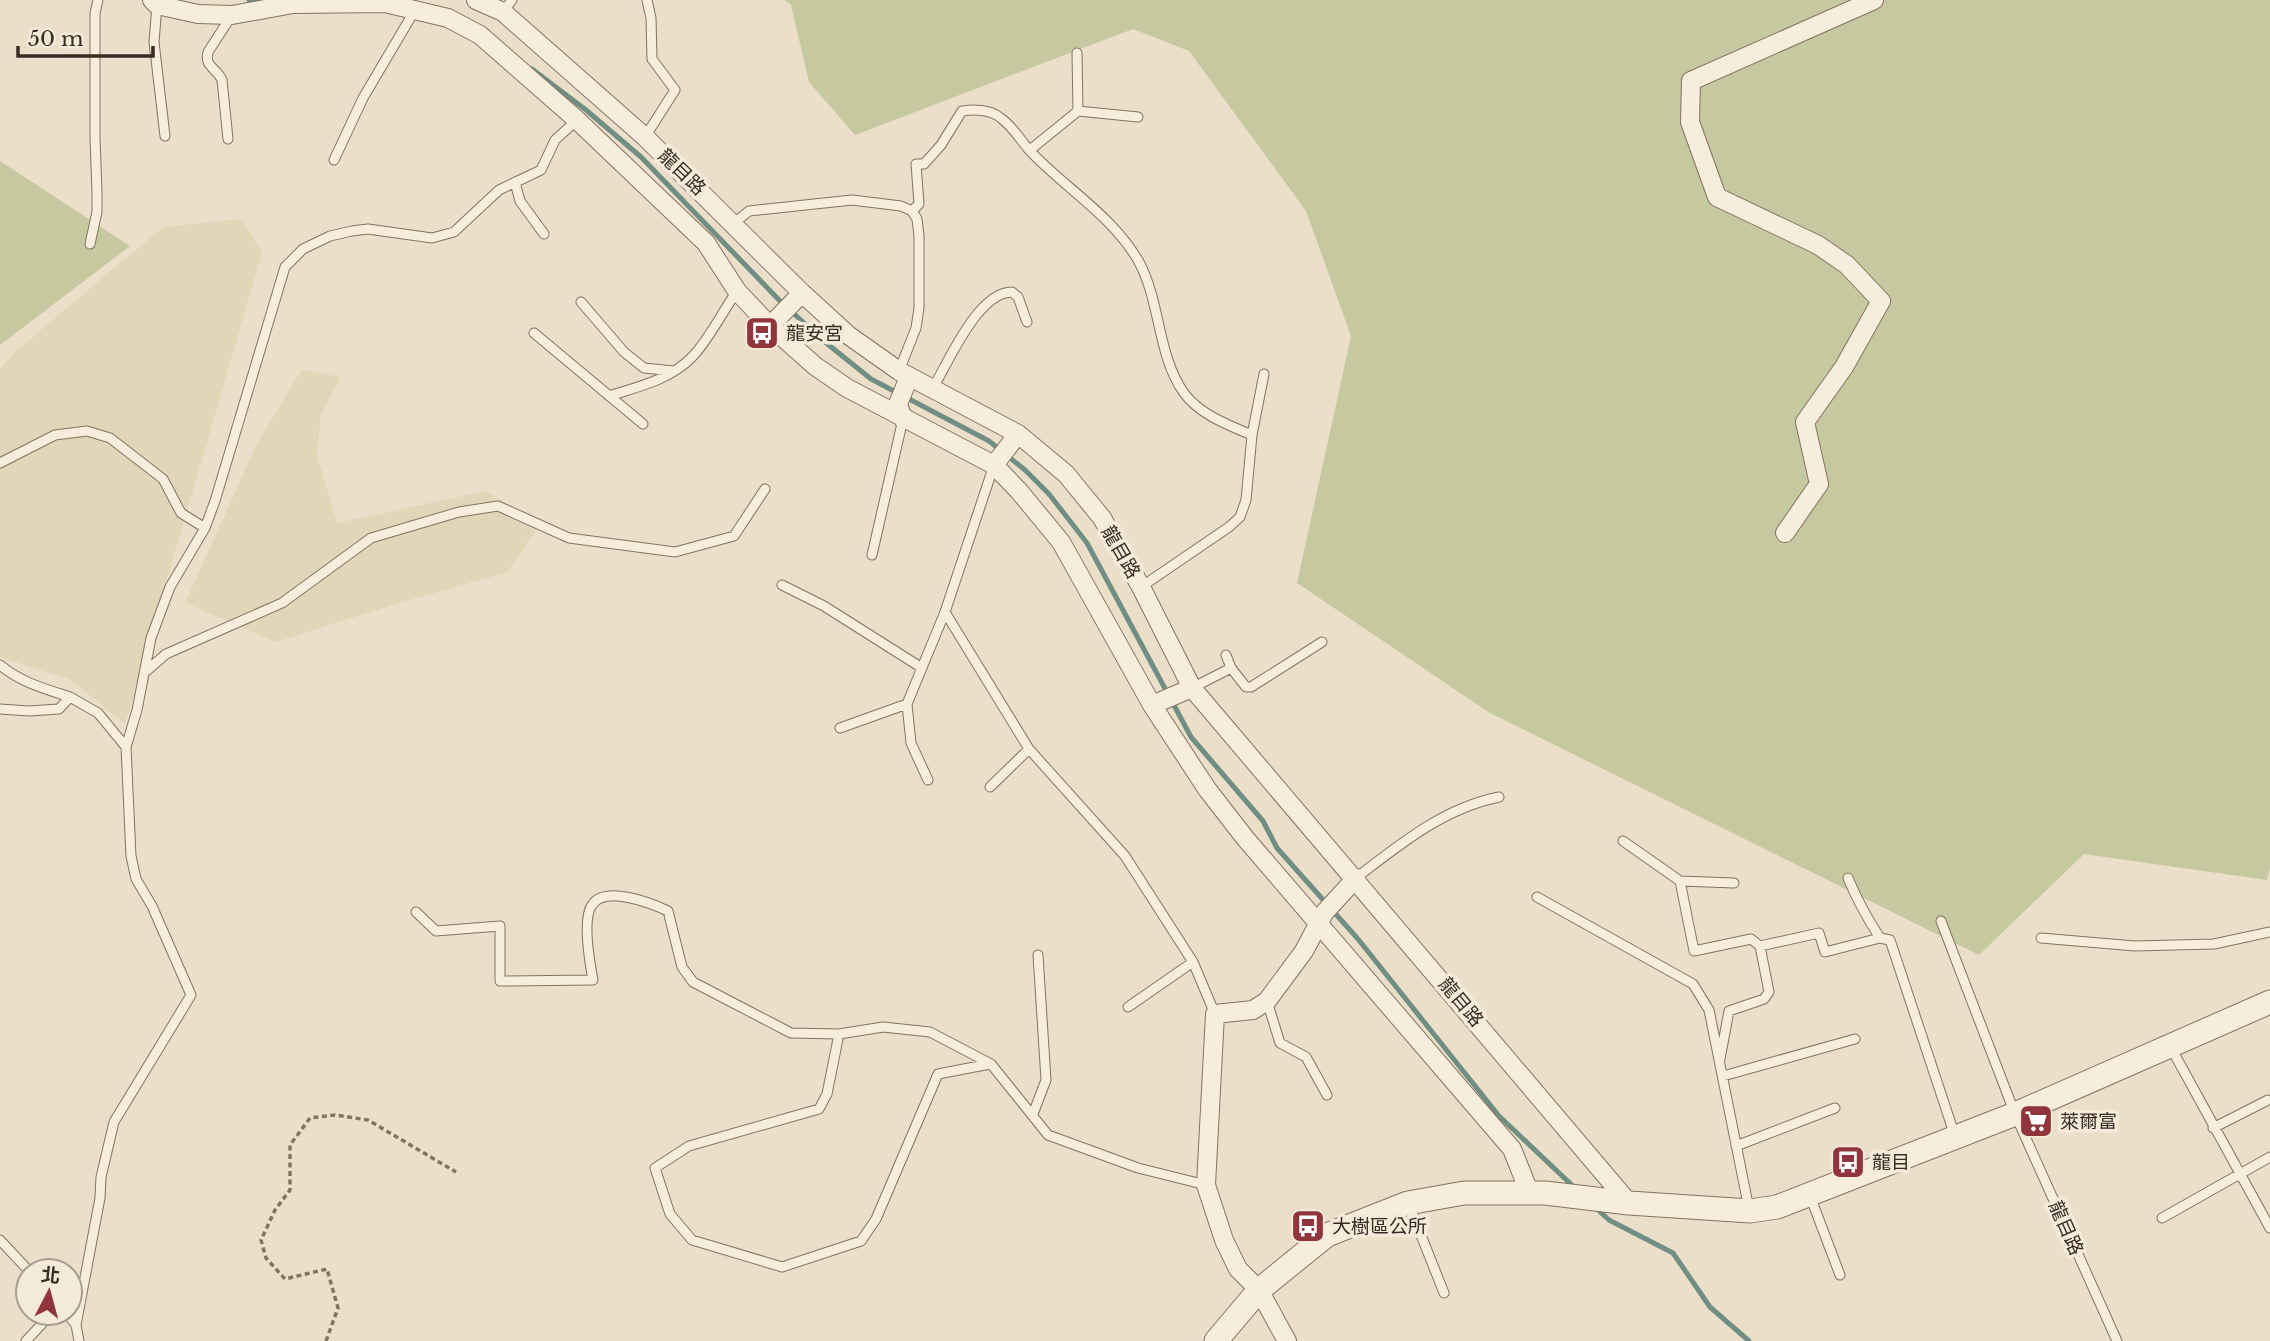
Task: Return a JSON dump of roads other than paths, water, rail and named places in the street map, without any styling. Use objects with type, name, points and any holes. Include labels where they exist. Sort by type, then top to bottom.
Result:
[{"type":"street","name":"龍目路","points":[[476,0],[504,10],[645,137],[734,223],[799,295],[848,335],[905,377],[933,388],[1015,438],[1066,474],[1102,518],[1141,587],[1187,690],[1350,883],[1629,1202]]},
{"type":"street","points":[[1785,533],[1819,484],[1805,422],[1844,367],[1881,301],[1847,265],[1818,246],[1717,197],[1690,122],[1691,81],[1874,0]]},
{"type":"street","name":"龍目路","points":[[155,3],[198,14],[232,15],[293,4],[385,3],[448,18],[482,33],[706,243],[737,291],[815,366],[847,388],[900,411],[996,462],[1061,542],[1207,789],[1245,838],[1322,918],[1512,1149],[1537,1194]]},
{"type":"street","points":[[482,33],[504,10]]},
{"type":"street","points":[[772,323],[799,295]]},
{"type":"street","points":[[900,411],[905,377]]},
{"type":"street","points":[[996,462],[1015,438]]},
{"type":"street","points":[[1154,703],[1187,690]]},
{"type":"street","points":[[1287,1341],[1259,1290],[1238,1269],[1224,1240],[1206,1185],[1215,1014],[1253,1010],[1267,1001],[1304,951],[1322,918],[1350,883]]},
{"type":"street","points":[[1221,1339],[1259,1290],[1327,1235],[1408,1203],[1464,1193],[1537,1194],[1750,1211],[1777,1207],[2015,1114],[2270,1002]]},
{"type":"lane","points":[[90,244],[97,212],[94,13],[98,0]]},
{"type":"lane","points":[[645,137],[675,90],[652,58],[651,18],[647,0]]},
{"type":"lane","points":[[155,3],[154,42],[165,136]]},
{"type":"lane","points":[[334,160],[363,98],[415,10]]},
{"type":"lane","points":[[228,139],[222,80],[206,59],[232,15]]},
{"type":"lane","points":[[1077,53],[1078,111]]},
{"type":"lane","points":[[912,211],[919,204],[916,164],[924,164],[941,145],[962,111],[975,109],[1001,117],[1030,150],[1082,197],[1119,236],[1138,262],[1158,320],[1169,369],[1185,395],[1198,408],[1252,435]]},
{"type":"lane","points":[[1030,150],[1078,111],[1138,117]]},
{"type":"lane","points":[[84,1283],[100,1198],[101,1177],[114,1122],[191,995],[152,906],[135,879],[131,856],[126,747],[151,638],[170,587],[205,528],[215,501],[285,267],[303,249],[330,236],[352,231],[368,229],[432,238],[454,232],[499,190],[541,170],[555,140],[577,121]]},
{"type":"lane","points":[[514,182],[520,201],[544,233]]},
{"type":"lane","points":[[734,223],[749,211],[852,200],[901,206],[912,211],[917,219],[919,236],[919,308],[905,377]]},
{"type":"lane","points":[[608,396],[641,386],[675,371],[694,355],[737,291]]},
{"type":"lane","points":[[933,388],[983,305],[999,293],[1012,292],[1018,298],[1027,322]]},
{"type":"lane","points":[[581,302],[624,352],[644,368],[675,371]]},
{"type":"lane","points":[[534,334],[643,424]]},
{"type":"lane","points":[[1141,587],[1240,517],[1246,500],[1252,435],[1264,374]]},
{"type":"lane","points":[[872,555],[900,411]]},
{"type":"lane","points":[[0,463],[55,435],[87,431],[110,438],[163,479],[181,513],[205,528]]},
{"type":"lane","points":[[928,779],[911,743],[907,704],[945,611],[996,462]]},
{"type":"lane","points":[[144,673],[166,654],[282,603],[371,538],[459,512],[498,506],[569,538],[675,552],[734,536],[765,489]]},
{"type":"lane","points":[[782,585],[824,606],[922,668]]},
{"type":"lane","points":[[945,611],[1029,749],[1125,856],[1193,962],[1215,1014]]},
{"type":"lane","points":[[1226,655],[1231,668],[1246,687],[1251,687],[1322,642]]},
{"type":"lane","points":[[0,664],[11,674],[70,697],[98,713],[126,747]]},
{"type":"lane","points":[[1187,690],[1231,668]]},
{"type":"lane","points":[[0,709],[59,709],[70,697]]},
{"type":"lane","points":[[840,728],[907,704]]},
{"type":"lane","points":[[990,787],[1029,749]]},
{"type":"lane","points":[[1350,883],[1414,833],[1477,802],[1499,797]]},
{"type":"lane","points":[[1623,841],[1680,881],[1734,883]]},
{"type":"lane","points":[[1848,878],[1858,903],[1880,938]]},
{"type":"lane","points":[[1680,881],[1694,951],[1751,939],[1760,946],[1769,992],[1764,999],[1729,1011],[1720,1061]]},
{"type":"lane","points":[[416,912],[436,931],[500,926],[499,981],[593,980],[587,948],[590,907],[599,898],[610,896],[647,902],[668,911],[682,967],[693,982],[791,1033],[839,1034],[883,1027],[930,1032],[991,1064],[1048,1135],[1138,1168],[1206,1185]]},
{"type":"lane","points":[[1537,897],[1693,984],[1709,1010],[1750,1211]]},
{"type":"lane","name":"龍目路","points":[[1941,921],[2015,1114],[2117,1341]]},
{"type":"lane","points":[[2041,938],[2135,946],[2214,944],[2270,932]]},
{"type":"lane","points":[[1760,946],[1819,933],[1825,952],[1880,938],[1890,940],[1956,1138]]},
{"type":"lane","points":[[1033,1114],[1046,1080],[1038,955]]},
{"type":"lane","points":[[1128,1007],[1193,962]]},
{"type":"lane","points":[[1267,1001],[1280,1043],[1306,1057],[1327,1095]]},
{"type":"lane","points":[[839,1034],[827,1094],[819,1109],[689,1146],[655,1168],[670,1214],[692,1240],[782,1268],[860,1241],[876,1219],[938,1074],[991,1064]]},
{"type":"lane","points":[[1723,1076],[1855,1039]]},
{"type":"lane","points":[[2169,1045],[2213,1128],[2269,1223]]},
{"type":"lane","points":[[2213,1128],[2268,1100]]},
{"type":"lane","points":[[1736,1146],[1835,1108]]},
{"type":"lane","points":[[2162,1218],[2270,1157]]},
{"type":"lane","points":[[1810,1196],[1840,1275]]},
{"type":"lane","points":[[1408,1203],[1444,1293]]},
{"type":"lane","points":[[0,1240],[16,1257]]},
{"type":"lane","points":[[26,1341],[39,1327]]},
{"type":"waterway","points":[[249,0],[263,2]]},
{"type":"waterway","points":[[532,69],[641,157],[782,303],[825,342],[871,379],[989,441],[1049,494],[1087,543],[1191,737],[1263,821],[1277,848],[1358,939],[1499,1116],[1576,1189]]},
{"type":"waterway","points":[[1596,1208],[1609,1220],[1673,1253],[1710,1307],[1749,1341]]},
{"type":"place","name":"龍安宮","points":[[762,333]]},
{"type":"place","name":"萊爾富","points":[[2036,1121]]},
{"type":"place","name":"龍目","points":[[1848,1162]]},
{"type":"place","name":"大樹區公所","points":[[1308,1226]]}]
